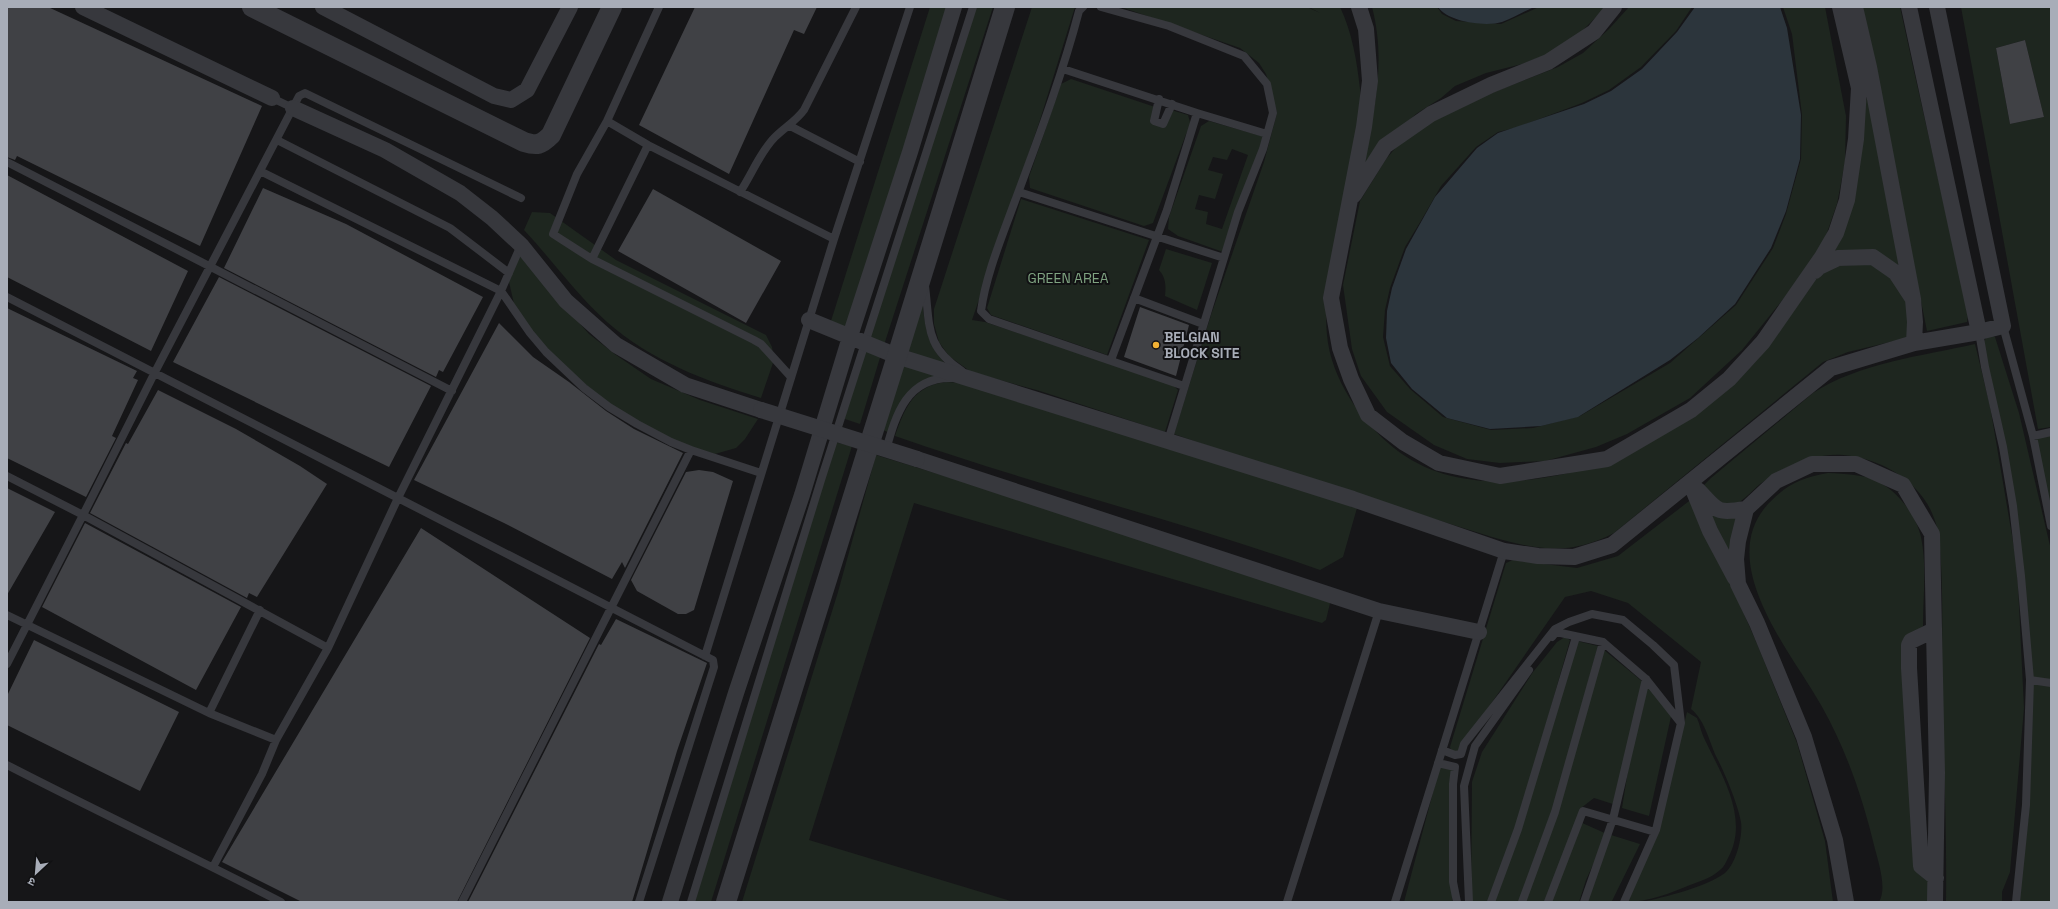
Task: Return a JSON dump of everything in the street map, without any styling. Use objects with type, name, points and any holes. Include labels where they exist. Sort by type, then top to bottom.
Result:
[{"type":"street","points":[[83,7],[385,150],[453,189],[492,218],[521,245],[566,301],[616,345],[685,385],[917,459],[1379,611],[1479,632]]},
{"type":"street","points":[[252,7],[517,139],[534,145],[542,144],[551,135],[612,7]]},
{"type":"street","points":[[323,7],[494,96],[511,100],[527,90],[570,7]]},
{"type":"street","points":[[670,902],[736,693],[802,495],[850,337],[908,160],[954,7]]},
{"type":"street","points":[[726,902],[897,356],[1004,7]]},
{"type":"street","points":[[1359,7],[1366,29],[1370,81],[1364,127],[1331,298],[1340,348],[1351,379],[1368,415],[1403,442],[1439,463],[1500,476],[1606,459],[1691,410],[1729,379],[1763,342],[1804,284],[1836,233],[1847,200],[1856,139],[1856,110],[1859,88],[1840,7]]},
{"type":"street","points":[[1349,203],[1385,146],[1431,114],[1491,85],[1548,62],[1594,32],[1614,7]]},
{"type":"street","points":[[1855,7],[1869,67],[1913,299],[1915,322],[1914,343]]},
{"type":"street","points":[[1909,7],[1979,332]]},
{"type":"street","points":[[809,320],[897,356],[973,378],[1353,499],[1504,551],[1538,556],[1574,557],[1612,545],[1831,368],[1914,343],[1979,332],[2003,326],[1938,7]]},
{"type":"street","points":[[1804,284],[1819,267],[1838,258],[1873,257],[1896,273],[1913,299]]},
{"type":"street","points":[[1738,584],[1736,559],[1737,547],[1746,509],[1776,481],[1812,464],[1856,464],[1903,485],[1932,534],[1937,773],[1935,902]]},
{"type":"street","points":[[1690,482],[1714,509],[1726,512],[1746,509]]},
{"type":"street","points":[[1690,482],[1710,530],[1758,622],[1804,737],[1835,840],[1846,902]]},
{"type":"street","points":[[1934,630],[1911,641],[1909,645],[1909,668],[1921,866],[1936,878]]},
{"type":"lane","points":[[659,7],[607,121],[578,174],[553,234],[592,259],[748,336],[761,344],[791,377]]},
{"type":"lane","points":[[740,192],[764,151],[775,137],[790,126],[804,110],[856,7]]},
{"type":"lane","points":[[705,656],[834,239],[910,7]]},
{"type":"lane","points":[[691,902],[865,343],[972,7]]},
{"type":"lane","points":[[1083,7],[1079,11],[1063,68],[1018,192],[983,296],[981,311],[989,319],[1184,386]]},
{"type":"lane","points":[[1101,7],[1168,26],[1244,56],[1267,84],[1272,113],[1267,134],[1238,212],[1168,441]]},
{"type":"lane","points":[[1063,68],[1267,134]]},
{"type":"lane","points":[[7,664],[155,372],[277,140],[283,103],[305,93],[521,198]]},
{"type":"lane","points":[[1159,99],[1154,121],[1163,124],[1172,104]]},
{"type":"lane","points":[[1111,360],[1167,210],[1197,112]]},
{"type":"lane","points":[[607,121],[648,145],[834,239]]},
{"type":"lane","points":[[790,126],[860,162]]},
{"type":"lane","points":[[277,140],[450,228],[509,274]]},
{"type":"lane","points":[[592,259],[648,145]]},
{"type":"lane","points":[[7,162],[452,390]]},
{"type":"lane","points":[[260,171],[502,291],[530,333],[546,352],[584,388],[609,407],[671,442],[761,473]]},
{"type":"lane","points":[[1018,192],[1224,258]]},
{"type":"lane","points":[[213,867],[262,774],[276,740],[328,648],[398,498],[502,291],[521,245]]},
{"type":"lane","points":[[923,269],[930,329],[934,344],[948,362],[973,378]]},
{"type":"lane","points":[[7,297],[713,660],[714,667],[639,902]]},
{"type":"lane","points":[[1134,298],[1203,324]]},
{"type":"lane","points":[[2003,326],[2033,436],[2051,526]]},
{"type":"lane","points":[[1979,332],[1985,367],[2003,447],[2013,506],[2030,680],[2027,797],[2016,902]]},
{"type":"lane","points":[[886,450],[896,417],[907,397],[923,384],[942,378],[973,378]]},
{"type":"lane","points":[[2033,436],[2051,432]]},
{"type":"lane","points":[[462,902],[691,450]]},
{"type":"lane","points":[[7,476],[260,610],[328,648]]},
{"type":"lane","points":[[1395,902],[1504,551]]},
{"type":"lane","points":[[209,713],[260,610]]},
{"type":"lane","points":[[1288,902],[1379,611]]},
{"type":"lane","points":[[1442,750],[1455,755],[1461,754],[1464,744],[1555,629],[1569,622],[1592,614],[1623,620],[1653,645],[1674,665],[1681,723],[1655,832],[1624,902]]},
{"type":"lane","points":[[7,615],[209,713],[276,740]]},
{"type":"lane","points":[[1469,902],[1464,786],[1475,746],[1556,632],[1603,642],[1646,679],[1681,723]]},
{"type":"lane","points":[[1491,902],[1518,829],[1576,637]]},
{"type":"lane","points":[[1522,902],[1555,812],[1603,642]]},
{"type":"lane","points":[[1584,902],[1613,820],[1646,679]]},
{"type":"lane","points":[[2030,680],[2051,683]]},
{"type":"lane","points":[[1438,763],[1455,767],[1453,784],[1453,882],[1457,902]]},
{"type":"lane","points":[[7,765],[119,823],[213,867],[281,902]]},
{"type":"lane","points":[[1548,902],[1583,811],[1655,832]]},
{"type":"green space","points":[[930,7],[952,7],[849,333],[831,321]]},
{"type":"green space","points":[[974,7],[993,7],[884,345],[868,339]]},
{"type":"green space","points":[[1032,7],[1075,7],[1040,120],[972,320],[985,322],[1172,384],[1178,390],[1165,432],[1040,391],[971,372],[949,356],[939,342],[934,324],[934,309]]},
{"type":"green space","points":[[1121,7],[1307,7],[1320,13],[1309,7],[1340,7],[1348,26],[1356,57],[1360,89],[1360,107],[1357,134],[1328,293],[1326,324],[1330,351],[1341,383],[1359,412],[1370,425],[1394,448],[1413,461],[1434,471],[1456,477],[1500,481],[1523,480],[1569,473],[1735,383],[1759,358],[1819,274],[1836,266],[1872,264],[1888,272],[1907,300],[1911,337],[1848,352],[1823,362],[1614,533],[1583,545],[1568,548],[1539,548],[1492,537],[1271,468],[1174,434],[1211,315],[1264,162],[1277,113],[1266,74],[1259,63],[1240,48]]},
{"type":"green space","points":[[1372,7],[1437,7],[1442,14],[1456,21],[1501,24],[1539,7],[1606,7],[1579,34],[1553,52],[1522,64],[1486,73],[1455,86],[1441,98],[1416,114],[1392,137],[1363,169],[1377,88],[1378,48]]},
{"type":"green space","points":[[1629,7],[1692,7],[1676,31],[1641,67],[1609,90],[1582,103],[1518,127],[1498,132],[1476,147],[1441,186],[1405,247],[1390,288],[1385,310],[1383,337],[1390,366],[1410,389],[1443,417],[1491,430],[1533,428],[1580,416],[1670,363],[1736,305],[1773,248],[1786,214],[1801,159],[1802,115],[1792,34],[1783,7],[1825,7],[1846,116],[1845,162],[1837,204],[1822,247],[1801,277],[1742,350],[1690,398],[1627,434],[1596,447],[1545,461],[1500,463],[1467,459],[1434,445],[1387,412],[1361,376],[1352,349],[1343,285],[1360,201],[1386,159],[1399,144],[1430,117],[1558,67],[1583,53],[1609,29]]},
{"type":"green space","points":[[1862,7],[1900,7],[1960,277],[1968,316],[1967,322],[1927,331]]},
{"type":"green space","points":[[1961,7],[2051,7],[2051,427],[2038,429]],"holes":[[[2025,40],[2044,117],[2010,124],[1996,48]]]},
{"type":"green space","points":[[1071,79],[1155,107],[1151,122],[1163,127],[1171,110],[1188,115],[1191,126],[1186,134],[1153,223],[1144,226],[1030,188],[1029,177],[1061,84]]},
{"type":"green space","points":[[1867,96],[1909,289],[1891,267],[1831,259]]},
{"type":"green space","points":[[1209,121],[1265,137],[1223,252],[1178,236],[1168,229],[1169,217],[1201,126]],"holes":[[[1232,149],[1248,155],[1222,229],[1206,224],[1208,212],[1195,209],[1199,195],[1215,199],[1223,174],[1208,170],[1213,157],[1227,160]]]},
{"type":"green space","name":"GREEN AREA","points":[[1021,199],[1149,240],[1107,355],[991,315],[987,308]]},
{"type":"green space","points":[[532,212],[550,213],[616,260],[766,335],[772,347],[774,360],[761,398],[700,377],[680,368],[661,359],[624,336],[607,322],[585,300],[524,230]]},
{"type":"green space","points":[[1166,249],[1212,263],[1197,310],[1165,296],[1165,282],[1159,270]]},
{"type":"green space","points":[[518,253],[589,334],[616,355],[651,379],[700,400],[758,419],[745,439],[736,448],[715,454],[682,445],[609,405],[548,352],[515,308],[509,282]]},
{"type":"green space","points":[[920,286],[925,320],[930,339],[940,358],[949,367],[903,349]]},
{"type":"green space","points":[[1988,333],[1995,337],[2019,413],[2051,550],[2051,682],[2032,678],[2023,580],[1984,342]]},
{"type":"green space","points":[[865,344],[882,351],[860,424],[842,418]]},
{"type":"green space","points":[[1975,344],[1990,406],[2017,565],[2024,708],[2010,872],[2002,892],[2002,902],[1946,902],[1942,578],[1939,535],[1928,505],[1920,493],[1909,483],[1885,466],[1857,457],[1843,455],[1821,456],[1799,462],[1769,478],[1741,501],[1734,504],[1719,506],[1704,490],[1704,485],[1813,393],[1831,383],[1870,367]]},
{"type":"green space","points":[[902,360],[943,376],[906,396],[890,433],[883,430]]},
{"type":"green space","points":[[946,382],[964,383],[1357,508],[1343,557],[1320,570],[1214,535],[1001,471],[895,436],[907,408],[918,393],[935,384]]},
{"type":"green space","points":[[2051,435],[2051,508],[2036,439]]},
{"type":"green space","points":[[834,442],[852,446],[711,902],[692,902]]},
{"type":"green space","points":[[876,455],[1332,595],[1326,620],[1322,623],[914,503],[809,840],[1014,902],[742,902],[838,592]]},
{"type":"green space","points":[[1828,473],[1867,477],[1879,482],[1893,492],[1906,505],[1919,529],[1921,537],[1924,559],[1923,626],[1905,648],[1931,882],[1930,902],[1879,902],[1882,890],[1880,869],[1865,812],[1839,740],[1821,705],[1777,634],[1763,607],[1753,580],[1749,553],[1754,527],[1768,504],[1782,491],[1795,483],[1810,477]]},
{"type":"green space","points":[[1692,485],[1713,509],[1746,510],[1736,568]]},
{"type":"green space","points":[[1693,498],[1758,646],[1797,743],[1825,841],[1833,902],[1642,902],[1696,887],[1725,873],[1729,869],[1738,849],[1741,835],[1741,822],[1728,782],[1704,726],[1691,709],[1701,662],[1628,603],[1591,591],[1565,597],[1463,744],[1459,753],[1451,751],[1450,747],[1506,563],[1513,560],[1577,568],[1618,556]]},
{"type":"green space","points":[[1565,637],[1570,640],[1542,739],[1490,902],[1471,902],[1472,782],[1482,752],[1533,672],[1557,642]]},
{"type":"green space","points":[[1577,641],[1598,646],[1552,813],[1521,902],[1493,902]]},
{"type":"green space","points":[[1604,650],[1643,682],[1613,804],[1594,798],[1581,808],[1546,902],[1524,902]]},
{"type":"green space","points":[[2032,681],[2051,684],[2051,902],[2019,902],[2029,812]]},
{"type":"green space","points":[[1646,683],[1672,712],[1649,816],[1622,808],[1631,752]]},
{"type":"green space","points":[[1687,712],[1697,718],[1703,736],[1731,796],[1735,812],[1736,827],[1734,843],[1724,866],[1717,873],[1702,881],[1675,891],[1643,900],[1626,902],[1657,836]]},
{"type":"green space","points":[[1440,766],[1453,768],[1452,902],[1404,902]]},
{"type":"green space","points":[[1580,822],[1607,834],[1586,880],[1579,902],[1549,902]]},
{"type":"green space","points":[[1611,835],[1640,844],[1612,901],[1585,902]]},
{"type":"shaded area","points":[[1438,7],[1534,7],[1502,22],[1487,24],[1458,20],[1443,12]]},
{"type":"shaded area","points":[[1695,7],[1780,7],[1787,28],[1801,115],[1800,159],[1786,211],[1771,248],[1735,304],[1698,338],[1670,360],[1578,417],[1541,426],[1490,429],[1447,418],[1412,389],[1391,363],[1386,338],[1387,311],[1392,288],[1406,249],[1435,197],[1477,148],[1498,133],[1584,104],[1611,91],[1642,69],[1677,32]]},
{"type":"building","points":[[7,7],[48,7],[262,106],[200,246],[17,156],[15,160],[7,157]]},
{"type":"building","points":[[695,7],[817,7],[804,34],[794,30],[729,174],[639,125]]},
{"type":"building","points":[[2025,40],[2044,117],[2010,124],[1996,48]]},
{"type":"building","points":[[7,175],[188,271],[151,351],[7,277]]},
{"type":"building","points":[[263,188],[346,224],[483,297],[443,372],[439,370],[436,377],[224,268]]},
{"type":"building","points":[[653,189],[781,261],[746,323],[618,251]]},
{"type":"building","points":[[219,277],[431,386],[389,467],[173,362]]},
{"type":"building","name":"BELGIAN BLOCK SITE","points":[[1140,307],[1189,325],[1176,376],[1124,357]]},
{"type":"building","points":[[7,308],[137,371],[133,378],[138,380],[112,436],[116,438],[86,497],[7,458]]},
{"type":"building","points":[[499,323],[533,357],[569,382],[606,411],[634,429],[683,453],[625,568],[622,562],[612,579],[504,523],[414,480]]},
{"type":"building","points":[[158,390],[236,429],[300,466],[327,484],[257,597],[249,593],[247,598],[90,513],[126,443],[128,444]]},
{"type":"building","points":[[699,470],[713,472],[733,481],[694,610],[686,614],[678,614],[637,591],[631,580],[686,472]]},
{"type":"building","points":[[7,488],[55,512],[7,595]]},
{"type":"building","points":[[85,523],[241,607],[196,690],[42,607]]},
{"type":"building","points":[[421,528],[590,638],[457,902],[302,902],[222,862]]},
{"type":"building","points":[[616,619],[707,663],[677,751],[632,902],[468,902],[599,644],[601,645]]},
{"type":"building","points":[[34,640],[179,712],[140,791],[7,725],[7,696]]},
{"type":"place","name":"BELGIAN BLOCK SITE","points":[[1156,345]]}]
